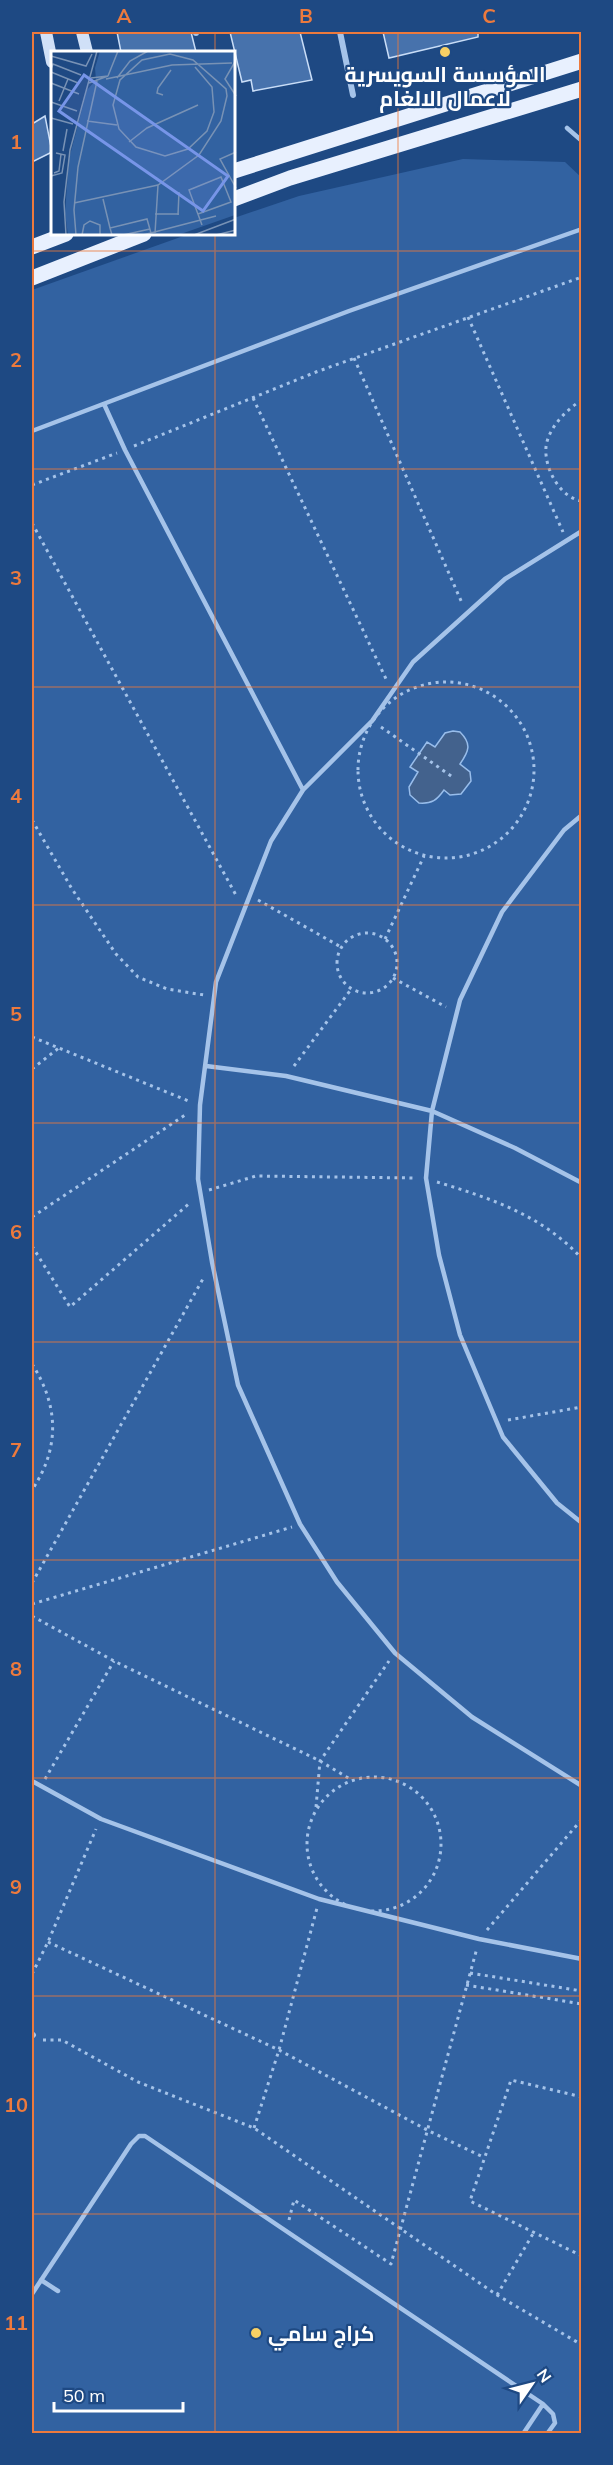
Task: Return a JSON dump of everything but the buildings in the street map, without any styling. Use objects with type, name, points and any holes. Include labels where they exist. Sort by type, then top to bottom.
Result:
[{"type":"main road","points":[[236,170],[582,61]]},
{"type":"main road","points":[[236,198],[290,178],[582,89]]},
{"type":"main road","points":[[32,247],[61,236]]},
{"type":"main road","points":[[32,278],[139,236]]},
{"type":"street","points":[[46,32],[51,57]]},
{"type":"street","points":[[82,32],[87,51]]},
{"type":"street","points":[[340,32],[353,95]]},
{"type":"lane","points":[[567,128],[582,141]]},
{"type":"lane","points":[[32,431],[349,311],[582,229]]},
{"type":"lane","points":[[104,404],[125,450],[303,790]]},
{"type":"lane","points":[[582,531],[505,579],[413,662],[372,721],[303,790],[271,841],[216,982],[200,1106],[198,1179],[212,1262],[238,1385],[300,1524],[337,1582],[395,1653],[472,1717],[582,1786]]},
{"type":"lane","points":[[582,814],[564,830],[502,912],[456,1013],[432,1111],[426,1178],[439,1255],[460,1335],[502,1437],[557,1503],[582,1523]]},
{"type":"lane","points":[[206,1066],[286,1076],[432,1111],[515,1148],[582,1183]]},
{"type":"lane","points":[[32,1780],[101,1819],[319,1899],[479,1939],[582,1959]]},
{"type":"lane","points":[[32,2294],[135,2139],[145,2136],[543,2404],[553,2414],[555,2422],[547,2433]]},
{"type":"lane","points":[[41,2280],[58,2291]]},
{"type":"lane","points":[[523,2433],[543,2404]]},
{"type":"path","points":[[32,485],[354,358],[582,277]]},
{"type":"path","points":[[468,317],[566,539]]},
{"type":"path","points":[[354,358],[467,614]]},
{"type":"path","points":[[253,398],[392,692]]},
{"type":"path","points":[[582,400],[567,409],[546,447],[550,468],[559,488],[582,501]]},
{"type":"path","points":[[32,523],[243,909]]},
{"type":"path","points":[[448,681],[477,687],[502,702],[521,725],[532,752],[533,782],[524,810],[507,834],[473,853],[454,858],[424,856],[398,844],[378,826],[364,801],[357,774],[360,746],[372,721],[392,699],[418,686],[448,681]]},
{"type":"path","points":[[372,721],[454,778]]},
{"type":"path","points":[[32,820],[72,889],[116,954],[138,976],[167,989],[214,997]]},
{"type":"path","points":[[385,939],[424,856]]},
{"type":"path","points":[[249,895],[341,947]]},
{"type":"path","points":[[366,932],[385,939],[395,952],[396,970],[393,978],[387,985],[370,992],[352,988],[339,975],[338,956],[341,947],[348,939],[366,932]]},
{"type":"path","points":[[393,978],[456,1013]]},
{"type":"path","points":[[286,1076],[352,988]]},
{"type":"path","points":[[32,1037],[200,1106]]},
{"type":"path","points":[[32,1069],[60,1047]]},
{"type":"path","points":[[32,1217],[200,1106]]},
{"type":"path","points":[[32,1246],[70,1307],[202,1192],[256,1176],[426,1178],[528,1215],[568,1244],[582,1259]]},
{"type":"path","points":[[32,1583],[212,1262]]},
{"type":"path","points":[[32,1364],[52,1403],[51,1446],[42,1474],[32,1490]]},
{"type":"path","points":[[497,1422],[582,1407]]},
{"type":"path","points":[[32,1604],[300,1524]]},
{"type":"path","points":[[32,1616],[114,1660],[320,1761],[351,1780]]},
{"type":"path","points":[[254,2128],[279,2050],[319,1899],[307,1854],[307,1830],[316,1808],[320,1761],[395,1653]]},
{"type":"path","points":[[41,1785],[114,1660]]},
{"type":"path","points":[[314,1876],[325,1891],[340,1902],[357,1910],[379,1911],[402,1906],[420,1893],[434,1875],[441,1853],[440,1830],[431,1809],[416,1791],[396,1780],[373,1776],[351,1780],[331,1791],[316,1808]]},
{"type":"path","points":[[32,1974],[101,1819]]},
{"type":"path","points":[[286,2230],[294,2200],[391,2264],[429,2131],[479,1939],[582,1820]]},
{"type":"path","points":[[48,1942],[279,2050],[429,2131],[483,2157]]},
{"type":"path","points":[[470,1973],[582,1991]]},
{"type":"path","points":[[466,1985],[582,2004]]},
{"type":"path","points":[[32,2035],[47,2042],[62,2040],[138,2082],[254,2128],[497,2295],[582,2345]]},
{"type":"path","points":[[582,2097],[512,2080],[483,2157],[470,2201],[582,2256]]},
{"type":"path","points":[[497,2295],[534,2232]]},
{"type":"shaded area","points":[[463,159],[565,162],[582,178],[581,2433],[32,2434],[32,290],[183,236],[236,236],[236,217],[299,196]]},
{"type":"shaded area","points":[[460,732],[468,744],[460,764],[470,772],[471,781],[461,794],[450,795],[444,790],[434,801],[419,803],[410,795],[409,787],[418,772],[410,767],[427,742],[435,747],[445,733]]},
{"type":"place","name":"المؤسسة السويسرية لاعمال الالغام","points":[[445,52]]},
{"type":"place","name":"کراج سامي","points":[[256,2333]]}]
